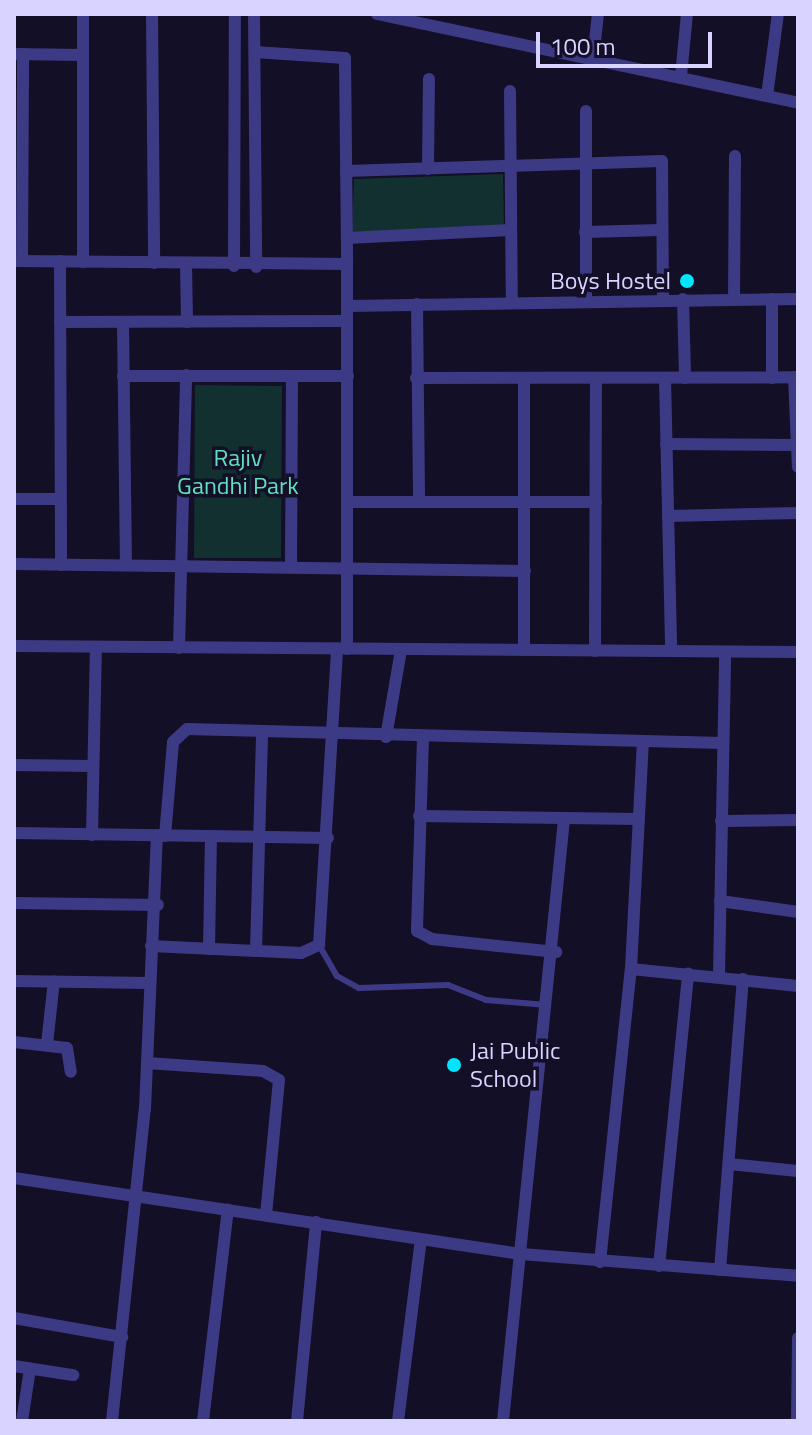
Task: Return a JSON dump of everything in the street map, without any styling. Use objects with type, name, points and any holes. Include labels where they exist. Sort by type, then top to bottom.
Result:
[{"type":"street","points":[[83,14],[83,262]]},
{"type":"street","points":[[152,14],[154,263]]},
{"type":"street","points":[[234,266],[235,14]]},
{"type":"street","points":[[254,14],[256,267]]},
{"type":"street","points":[[377,14],[798,103]]},
{"type":"street","points":[[593,59],[598,14]]},
{"type":"street","points":[[681,76],[687,14]]},
{"type":"street","points":[[767,96],[778,14]]},
{"type":"street","points":[[151,946],[301,953],[319,945],[348,568],[345,58],[255,52]]},
{"type":"street","points":[[83,55],[18,54],[18,261],[256,267],[347,264]]},
{"type":"street","points":[[647,69],[734,88]]},
{"type":"street","points":[[428,169],[429,79]]},
{"type":"street","points":[[510,91],[512,302]]},
{"type":"street","points":[[586,111],[586,301]]},
{"type":"street","points":[[734,299],[735,156]]},
{"type":"street","points":[[346,171],[585,166],[662,161],[663,299]]},
{"type":"street","points":[[347,238],[511,230]]},
{"type":"street","points":[[585,232],[661,230]]},
{"type":"street","points":[[60,261],[61,565]]},
{"type":"street","points":[[186,263],[187,322]]},
{"type":"street","points":[[683,299],[685,378]]},
{"type":"street","points":[[772,299],[772,378]]},
{"type":"street","points":[[347,306],[798,299]]},
{"type":"street","points":[[417,304],[419,502]]},
{"type":"street","points":[[60,322],[347,321]]},
{"type":"street","points":[[123,322],[126,565]]},
{"type":"street","points":[[179,648],[186,375]]},
{"type":"street","points":[[123,376],[348,376]]},
{"type":"street","points":[[291,567],[292,376]]},
{"type":"street","points":[[416,378],[796,377],[798,467]]},
{"type":"street","points":[[524,378],[524,650]]},
{"type":"street","points":[[595,651],[596,378]]},
{"type":"street","points":[[665,378],[671,651]]},
{"type":"street","points":[[666,444],[798,445]]},
{"type":"street","points":[[14,499],[60,499]]},
{"type":"street","points":[[348,502],[596,502]]},
{"type":"street","points":[[668,516],[798,513]]},
{"type":"street","points":[[14,564],[525,571]]},
{"type":"street","points":[[14,646],[798,652]]},
{"type":"street","points":[[92,835],[96,647]]},
{"type":"street","points":[[386,737],[401,650]]},
{"type":"street","points":[[719,975],[725,652]]},
{"type":"street","points":[[256,951],[262,732]]},
{"type":"street","points":[[112,1421],[136,1197],[161,836],[178,735],[262,732],[723,743]]},
{"type":"street","points":[[423,738],[417,931],[432,939],[556,952]]},
{"type":"street","points":[[600,1262],[631,969],[643,742]]},
{"type":"street","points":[[14,765],[93,766]]},
{"type":"street","points":[[419,816],[639,819]]},
{"type":"street","points":[[503,1421],[556,952],[564,819]]},
{"type":"street","points":[[721,821],[798,820]]},
{"type":"street","points":[[14,833],[328,838]]},
{"type":"street","points":[[209,949],[211,836]]},
{"type":"street","points":[[720,901],[798,912]]},
{"type":"street","points":[[14,903],[158,905]]},
{"type":"street","points":[[631,969],[719,975],[798,986]]},
{"type":"street","points":[[659,1266],[688,973]]},
{"type":"street","points":[[720,1270],[743,979]]},
{"type":"street","points":[[14,981],[149,983]]},
{"type":"street","points":[[47,1044],[54,981]]},
{"type":"street","points":[[14,1042],[47,1044],[70,1050],[71,1072]]},
{"type":"street","points":[[147,1063],[263,1071],[279,1080],[266,1215]]},
{"type":"street","points":[[729,1164],[798,1171]]},
{"type":"street","points":[[14,1178],[521,1254],[798,1276]]},
{"type":"street","points":[[203,1421],[228,1209]]},
{"type":"street","points":[[297,1421],[316,1222]]},
{"type":"street","points":[[398,1421],[421,1239]]},
{"type":"street","points":[[14,1318],[122,1337]]},
{"type":"street","points":[[797,1421],[798,1338]]},
{"type":"street","points":[[14,1366],[73,1375]]},
{"type":"street","points":[[22,1421],[30,1369]]},
{"type":"lane","points":[[319,945],[337,976],[359,988],[448,985],[486,1000],[550,1005]]},
{"type":"green space","points":[[503,174],[504,227],[352,232],[354,179]]},
{"type":"green space","name":"Rajiv Gandhi Park","points":[[195,385],[282,386],[281,558],[194,558]]},
{"type":"place","name":"Boys Hostel","points":[[687,281]]},
{"type":"place","name":"Jai Public School","points":[[454,1065]]}]
